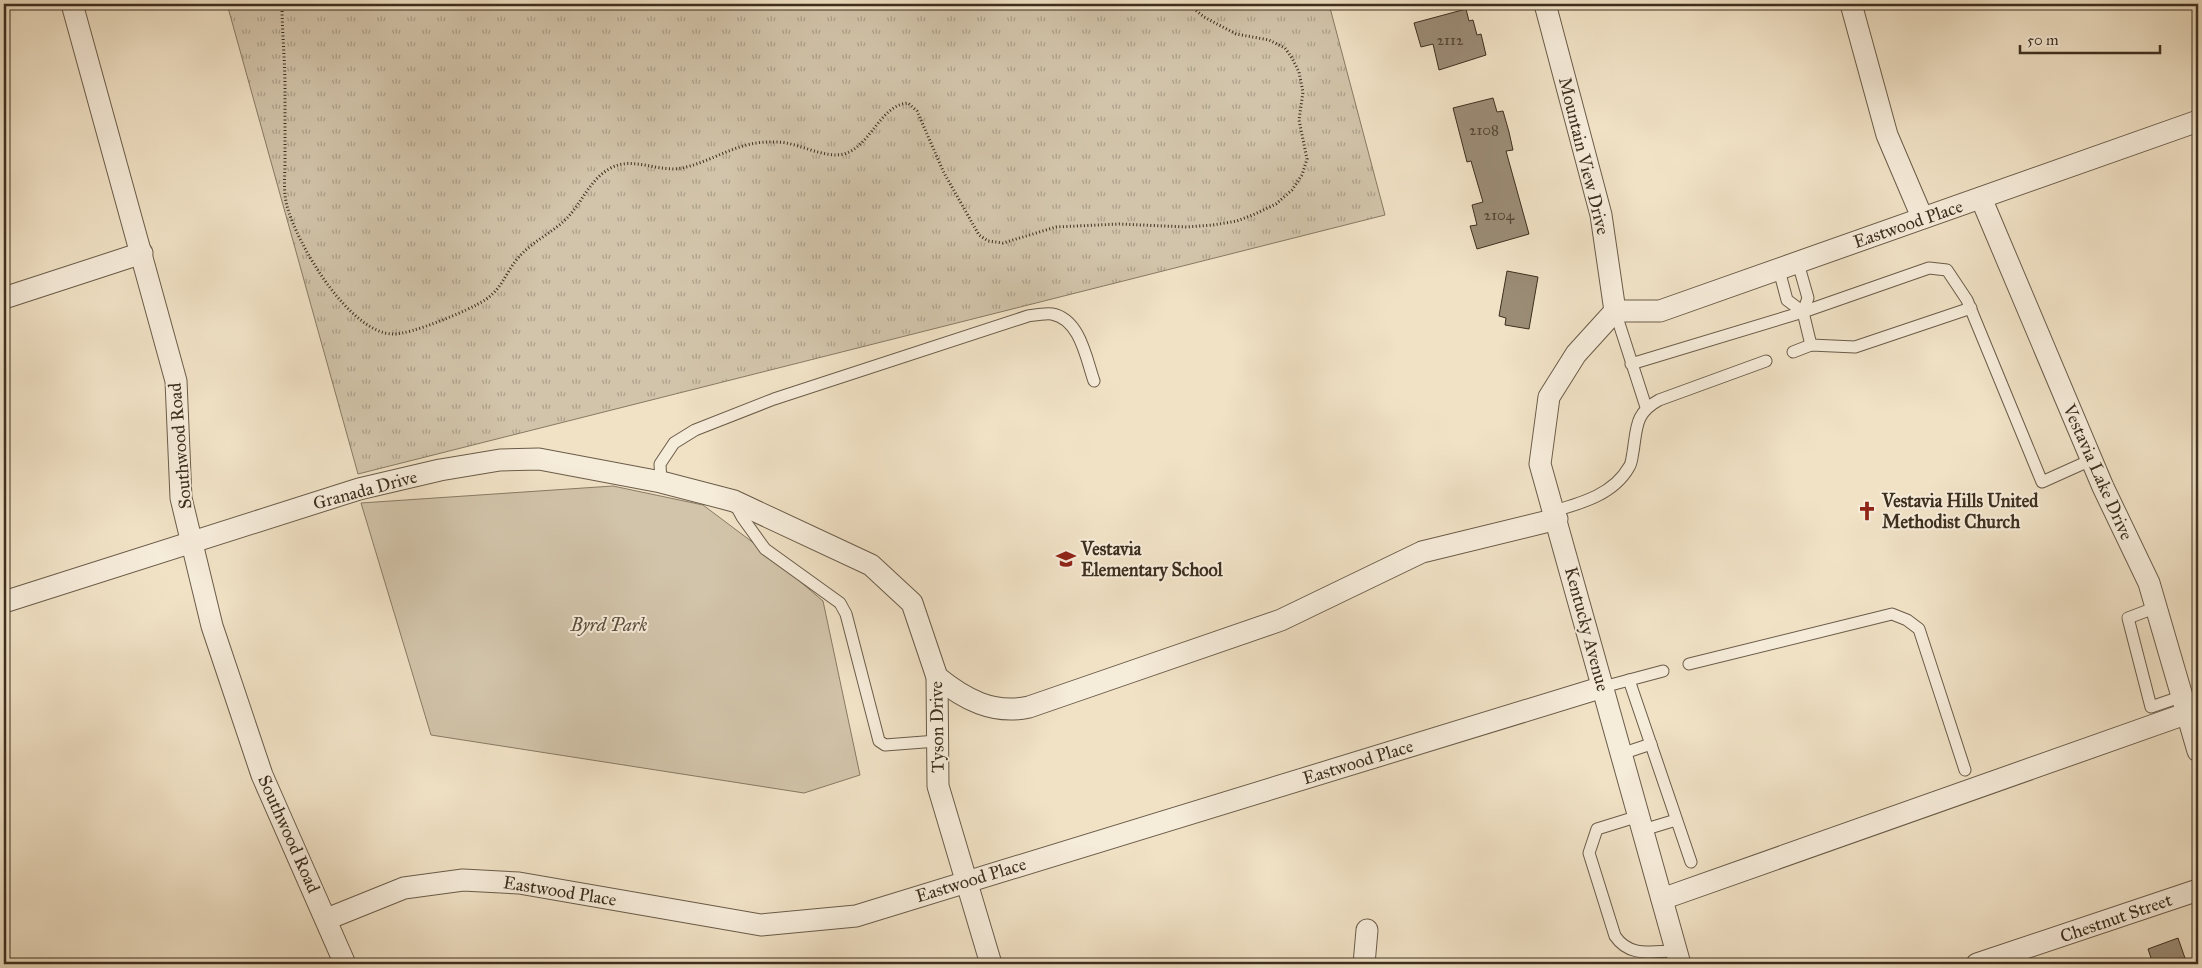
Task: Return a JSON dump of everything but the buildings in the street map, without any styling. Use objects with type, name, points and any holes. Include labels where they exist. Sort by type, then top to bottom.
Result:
[{"type":"street","name":"Southwood Road","points":[[72,4],[176,381],[181,498],[212,626],[262,775],[327,919],[345,964]]},
{"type":"street","name":"Mountain View Drive","points":[[1545,4],[1600,215],[1615,311]]},
{"type":"street","points":[[1851,4],[1887,135],[1922,217]]},
{"type":"street","name":"Eastwood Place","points":[[1615,311],[1660,312],[1922,217],[2198,121]]},
{"type":"street","name":"Vestavia Lake Drive","points":[[1981,198],[2092,460],[2149,582],[2198,751]]},
{"type":"street","points":[[4,298],[142,253]]},
{"type":"street","name":"Kentucky Avenue","points":[[1615,311],[1576,354],[1549,398],[1540,464],[1556,515],[1678,957]]},
{"type":"street","name":"Granada Drive","points":[[4,602],[359,489],[440,470],[500,460],[539,459],[661,482],[734,501]]},
{"type":"street","name":"Tyson Drive","points":[[734,501],[871,565],[912,603],[937,677],[938,786],[991,964]]},
{"type":"street","points":[[937,677],[958,693],[988,707],[1003,710],[1029,706],[1280,620],[1422,552],[1556,515]]},
{"type":"street","name":"Eastwood Place","points":[[327,919],[404,888],[462,880],[519,883],[760,925],[856,916],[1603,687]]},
{"type":"street","points":[[1662,898],[2185,705]]},
{"type":"street","name":"Chestnut Street","points":[[1977,964],[2198,890]]},
{"type":"street","points":[[1364,964],[1368,930]]},
{"type":"lane","points":[[1788,266],[1788,300],[1803,312]]},
{"type":"lane","points":[[1788,266],[1808,298],[1803,312],[1810,345]]},
{"type":"lane","points":[[1631,364],[1803,312],[1929,268],[1947,270],[1971,308],[2042,482],[2092,460]]},
{"type":"lane","points":[[1793,352],[1810,345],[1855,347],[1971,308]]},
{"type":"lane","points":[[1615,311],[1646,407]]},
{"type":"lane","points":[[661,482],[660,464],[674,443],[695,430],[774,399],[1028,316],[1052,314],[1070,324],[1082,344],[1094,381]]},
{"type":"lane","points":[[1556,515],[1592,500],[1615,484],[1630,466],[1639,417],[1646,407],[1659,400],[1766,361]]},
{"type":"lane","points":[[734,501],[742,517],[765,548],[840,603],[846,614],[879,741],[885,745],[938,741]]},
{"type":"lane","points":[[2157,608],[2128,618],[2151,707],[2185,705]]},
{"type":"lane","points":[[1689,664],[1892,614],[1908,620],[1919,629],[1965,770]]},
{"type":"lane","points":[[1603,687],[1663,671]]},
{"type":"lane","points":[[1629,680],[1691,862]]},
{"type":"lane","points":[[1621,754],[1651,744]]},
{"type":"lane","points":[[1676,820],[1597,829],[1589,853],[1615,936],[1622,946],[1635,952],[1678,957]]},
{"type":"path","points":[[282,4],[285,88],[284,187],[287,207],[313,267],[363,321],[380,331],[391,334],[403,333],[468,310],[486,299],[500,288],[517,259],[532,244],[560,226],[595,179],[609,168],[624,163],[681,168],[756,142],[794,143],[833,155],[844,154],[866,138],[888,114],[902,104],[908,103],[917,111],[944,173],[979,235],[988,242],[1003,243],[1056,227],[1132,224],[1188,227],[1237,221],[1255,214],[1276,204],[1292,190],[1302,175],[1307,159],[1299,120],[1303,92],[1299,72],[1285,48],[1270,40],[1236,34],[1204,18],[1188,4]]},
{"type":"green space","points":[[227,4],[1329,4],[1385,215],[358,474]]},
{"type":"green space","name":"Byrd Park","points":[[613,486],[703,505],[763,550],[823,601],[860,775],[804,793],[431,735],[361,503]]},
{"type":"place","name":"Vestavia Hills United Methodist Church","points":[[1867,511]]},
{"type":"place","name":"Vestavia Elementary School","points":[[1066,559]]}]
